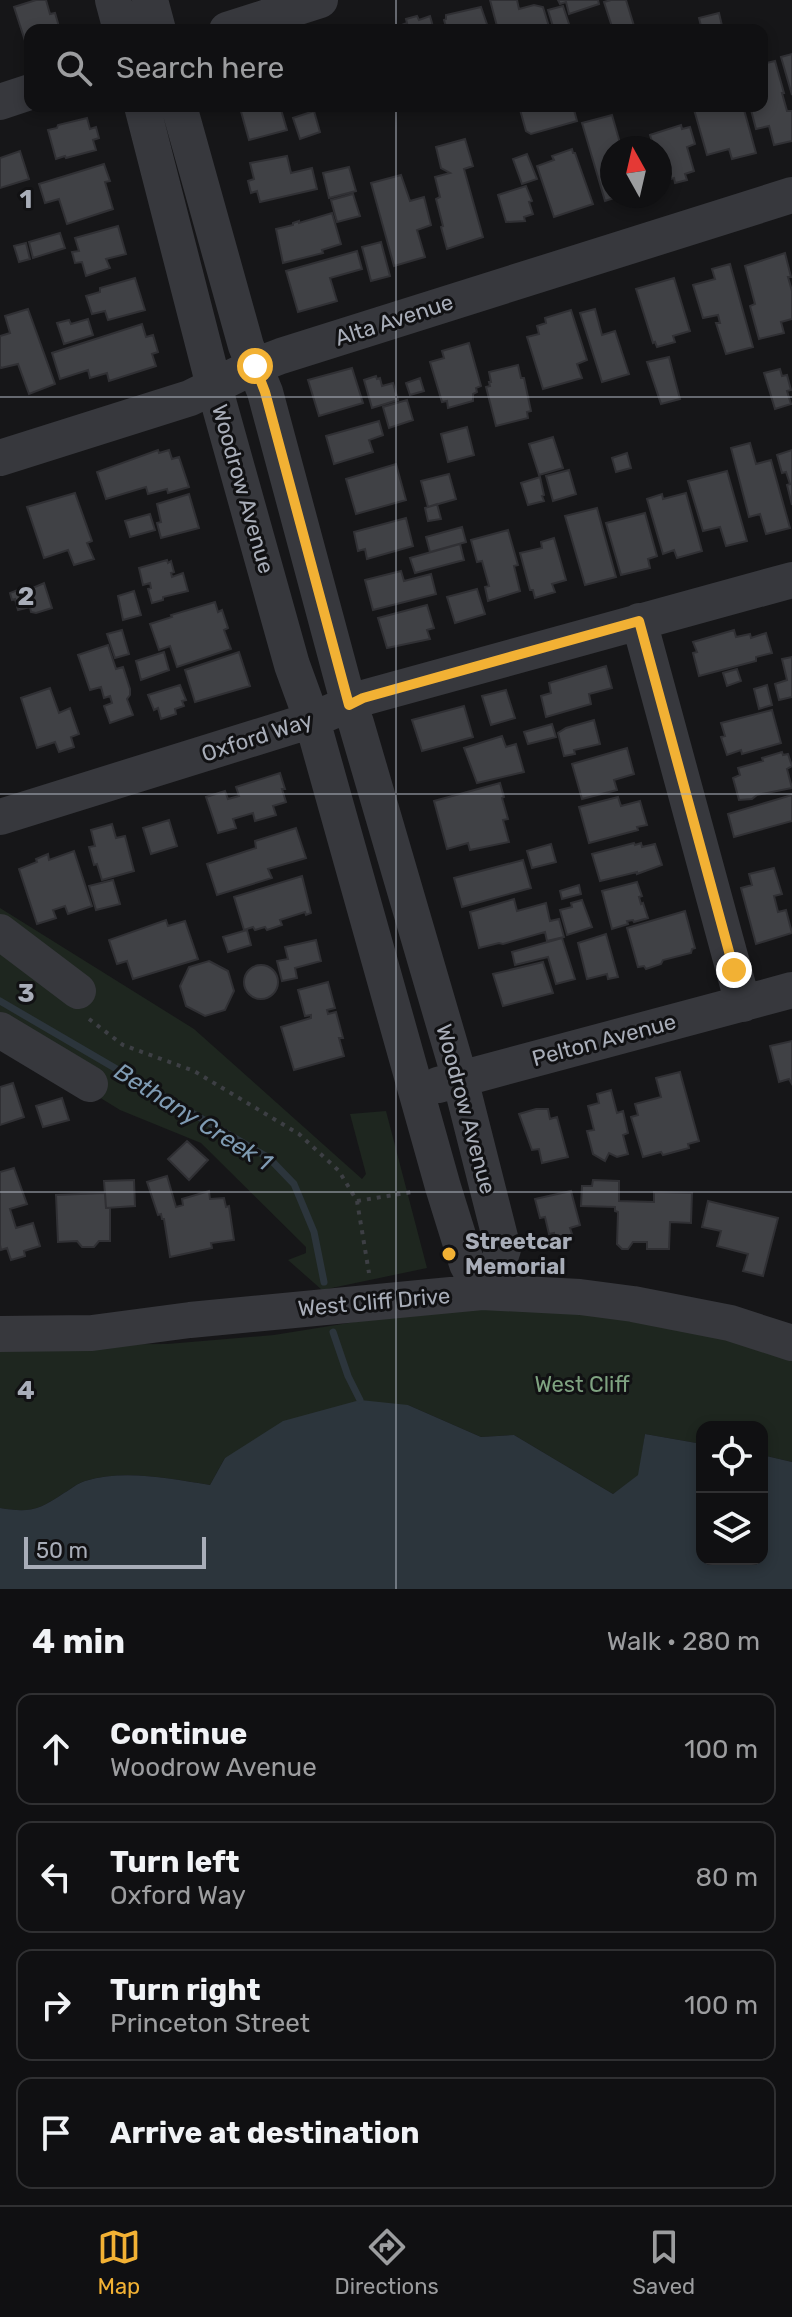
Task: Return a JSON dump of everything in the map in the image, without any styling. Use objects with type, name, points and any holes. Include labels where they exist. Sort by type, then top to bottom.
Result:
[{"type":"street","points":[[113,0],[119,24]]},
{"type":"street","points":[[150,0],[156,24]]},
{"type":"street","points":[[246,24],[320,0]]},
{"type":"street","points":[[0,102],[24,94]]},
{"type":"street","name":"Woodrow Avenue","points":[[144,112],[214,386],[292,665],[312,720],[467,1264],[482,1292]]},
{"type":"street","name":"Woodrow Avenue","points":[[181,112],[246,346],[265,392],[349,705],[460,1079],[503,1249],[497,1267],[482,1292]]},
{"type":"street","name":"Alta Avenue","points":[[0,458],[190,398],[255,366],[792,195]]},
{"type":"street","name":"Oxford Way","points":[[0,817],[312,720],[363,698],[792,580]]},
{"type":"street","points":[[639,621],[743,1004]]},
{"type":"street","points":[[0,932],[82,1004]]},
{"type":"street","name":"Pelton Avenue","points":[[417,1092],[792,990]]},
{"type":"street","points":[[0,1030],[90,1084]]},
{"type":"street","name":"West Cliff Drive","points":[[0,1334],[92,1333],[190,1320],[482,1292],[566,1296],[633,1304],[730,1323],[792,1343]]},
{"type":"path","points":[[82,1004],[123,1045],[194,1071],[299,1134],[339,1171],[357,1201],[374,1303]]},
{"type":"path","points":[[357,1201],[412,1192]]},
{"type":"green space","points":[[0,908],[194,1029],[362,1179],[366,1174],[350,1114],[386,1111],[427,1268],[322,1290],[288,1260],[306,1253],[306,1247],[201,1143],[120,1110],[0,1036]]},
{"type":"green space","name":"West Cliff","points":[[536,1301],[792,1347],[792,1462],[768,1456],[768,1421],[696,1421],[696,1443],[645,1434],[639,1475],[613,1494],[514,1435],[481,1437],[408,1405],[225,1458],[210,1485],[148,1476],[100,1477],[82,1482],[34,1509],[0,1508],[0,1345],[167,1344],[274,1335],[367,1320]]},
{"type":"shaded area","points":[[360,1400],[408,1405],[481,1437],[514,1435],[613,1494],[638,1475],[645,1434],[696,1443],[696,1565],[768,1565],[768,1456],[792,1462],[792,1589],[0,1589],[0,1508],[34,1509],[82,1482],[100,1477],[148,1476],[210,1485],[225,1458],[283,1421]]},
{"type":"building","points":[[46,0],[50,14],[55,13],[58,24],[24,24],[24,38],[14,7]]},
{"type":"building","points":[[490,0],[517,0],[519,9],[534,5],[543,7],[548,24],[496,24]]},
{"type":"building","points":[[558,0],[598,0],[599,4],[569,14],[566,2],[560,4]]},
{"type":"building","points":[[626,0],[633,24],[611,24],[604,2]]},
{"type":"building","points":[[563,6],[569,24],[552,24],[548,10]]},
{"type":"building","points":[[481,7],[487,24],[445,24],[446,15]]},
{"type":"building","points":[[719,13],[722,24],[700,24],[699,18]]},
{"type":"building","points":[[417,16],[419,20],[430,16],[432,24],[404,24],[406,19]]},
{"type":"building","points":[[792,54],[792,95],[781,57]]},
{"type":"building","points":[[775,61],[787,111],[792,111],[792,141],[774,145],[769,126],[756,129],[752,112],[768,112],[768,63]]},
{"type":"building","points":[[241,112],[282,112],[287,130],[249,140]]},
{"type":"building","points":[[314,112],[320,132],[300,139],[293,118]]},
{"type":"building","points":[[521,112],[575,112],[577,121],[531,134],[526,131]]},
{"type":"building","points":[[695,112],[745,112],[756,153],[732,159],[729,149],[707,155]]},
{"type":"building","points":[[612,115],[618,136],[600,136],[600,184],[582,123]]},
{"type":"building","points":[[87,118],[90,129],[96,127],[99,138],[93,140],[96,150],[56,159],[48,130]]},
{"type":"building","points":[[681,125],[682,129],[690,127],[695,144],[687,147],[694,171],[685,174],[687,180],[675,183],[672,179],[672,136],[650,135]]},
{"type":"building","points":[[465,139],[473,166],[464,169],[483,237],[447,249],[436,199],[440,197],[435,177],[450,173],[441,168],[436,147]]},
{"type":"building","points":[[572,149],[593,204],[554,217],[537,166],[554,160],[552,156]]},
{"type":"building","points":[[20,151],[29,179],[0,188],[0,158]]},
{"type":"building","points":[[527,154],[537,179],[522,184],[513,159]]},
{"type":"building","points":[[287,156],[291,173],[312,168],[317,189],[260,202],[257,191],[251,193],[248,181],[254,179],[250,163]]},
{"type":"building","points":[[104,164],[110,181],[105,182],[113,209],[67,224],[59,199],[45,203],[39,184]]},
{"type":"building","points":[[349,167],[356,191],[329,198],[323,173]]},
{"type":"building","points":[[401,175],[410,201],[424,197],[431,225],[417,230],[425,257],[394,266],[371,183]]},
{"type":"building","points":[[526,186],[533,214],[524,217],[525,221],[506,222],[498,195]]},
{"type":"building","points":[[353,194],[360,216],[337,222],[331,200]]},
{"type":"building","points":[[332,213],[341,244],[322,250],[323,253],[283,263],[276,229]]},
{"type":"building","points":[[118,226],[126,254],[106,259],[110,268],[86,276],[82,262],[75,263],[72,252],[79,251],[75,238]]},
{"type":"building","points":[[60,233],[65,248],[33,258],[29,242]]},
{"type":"building","points":[[381,242],[390,276],[371,281],[362,247]]},
{"type":"building","points":[[26,243],[30,259],[19,262],[14,246]]},
{"type":"building","points":[[357,251],[362,269],[330,278],[337,301],[298,312],[286,271]]},
{"type":"building","points":[[785,253],[791,277],[788,277],[792,291],[792,319],[781,322],[784,333],[759,339],[750,306],[755,304],[745,266]]},
{"type":"building","points":[[730,264],[753,347],[726,354],[716,323],[720,323],[718,315],[703,318],[693,285],[715,279],[712,269]]},
{"type":"building","points":[[135,278],[145,310],[108,320],[105,311],[92,314],[86,296],[100,292],[100,288]]},
{"type":"building","points":[[674,278],[690,331],[673,336],[675,342],[657,347],[636,289]]},
{"type":"building","points":[[28,309],[55,384],[29,394],[18,364],[0,366],[0,336],[10,333],[5,316]]},
{"type":"building","points":[[595,309],[602,335],[615,331],[629,374],[602,382],[580,313]]},
{"type":"building","points":[[571,310],[587,360],[577,364],[582,378],[543,389],[527,337],[539,334],[537,326],[546,323],[545,318]]},
{"type":"building","points":[[88,319],[93,335],[64,344],[57,323],[69,320],[71,324]]},
{"type":"building","points":[[142,324],[146,337],[153,335],[158,352],[152,354],[156,366],[109,381],[107,373],[90,378],[88,370],[60,379],[52,353]]},
{"type":"building","points":[[469,343],[481,386],[476,388],[473,401],[448,408],[447,401],[442,402],[430,362],[444,358],[442,351]]},
{"type":"building","points":[[669,357],[680,399],[661,404],[647,362]]},
{"type":"building","points":[[518,365],[531,411],[527,412],[528,418],[496,426],[486,387],[491,382],[489,372]]},
{"type":"building","points":[[352,368],[363,403],[319,416],[308,380]]},
{"type":"building","points":[[780,369],[782,376],[787,375],[791,404],[775,409],[764,373]]},
{"type":"building","points":[[376,376],[380,378],[382,386],[393,383],[398,400],[372,408],[364,380]]},
{"type":"building","points":[[420,378],[424,391],[410,395],[406,383]]},
{"type":"building","points":[[407,400],[413,420],[389,428],[383,407]]},
{"type":"building","points":[[379,421],[383,435],[369,440],[373,452],[334,464],[326,436]]},
{"type":"building","points":[[467,427],[474,455],[448,462],[441,434]]},
{"type":"building","points":[[553,437],[563,468],[539,475],[529,444]]},
{"type":"building","points":[[750,443],[756,464],[771,460],[790,528],[766,534],[760,514],[749,517],[731,448]]},
{"type":"building","points":[[158,450],[159,453],[169,450],[172,459],[179,457],[189,487],[148,494],[146,487],[106,499],[97,472]]},
{"type":"building","points":[[792,450],[792,505],[787,485],[790,484],[786,472],[782,473],[777,455]]},
{"type":"building","points":[[627,453],[631,468],[616,472],[612,458]]},
{"type":"building","points":[[396,464],[406,500],[356,514],[346,479]]},
{"type":"building","points":[[569,470],[576,494],[553,501],[546,476]]},
{"type":"building","points":[[727,471],[747,541],[726,546],[720,527],[703,531],[688,481]]},
{"type":"building","points":[[449,474],[456,499],[428,507],[421,481]]},
{"type":"building","points":[[540,477],[544,501],[528,505],[521,483]]},
{"type":"building","points":[[75,493],[92,541],[87,543],[94,559],[74,565],[68,550],[44,558],[27,507]]},
{"type":"building","points":[[686,493],[702,551],[677,558],[674,550],[663,554],[647,499],[662,494],[663,499]]},
{"type":"building","points":[[189,494],[199,528],[161,538],[157,504]]},
{"type":"building","points":[[437,504],[441,519],[428,521],[425,508]]},
{"type":"building","points":[[597,508],[616,577],[585,585],[565,516]]},
{"type":"building","points":[[645,513],[657,556],[648,559],[650,568],[621,575],[606,523]]},
{"type":"building","points":[[150,514],[155,530],[130,537],[125,521]]},
{"type":"building","points":[[406,518],[413,546],[367,559],[365,549],[358,551],[354,532]]},
{"type":"building","points":[[462,527],[466,542],[430,552],[426,537]]},
{"type":"building","points":[[508,530],[518,565],[514,566],[520,591],[488,601],[485,587],[489,586],[482,561],[477,562],[471,540]]},
{"type":"building","points":[[554,538],[566,580],[552,584],[555,592],[535,598],[520,553],[542,548],[541,542]]},
{"type":"building","points":[[460,544],[464,560],[415,573],[410,558]]},
{"type":"building","points":[[167,560],[168,563],[171,561],[172,577],[183,573],[188,591],[152,603],[148,589],[151,588],[150,583],[143,585],[139,568]]},
{"type":"building","points":[[401,571],[404,581],[431,574],[436,594],[373,610],[365,580]]},
{"type":"building","points":[[44,583],[52,608],[36,613],[31,612],[30,607],[18,610],[10,593],[20,589],[21,593]]},
{"type":"building","points":[[477,589],[485,614],[455,623],[447,597]]},
{"type":"building","points":[[134,591],[141,615],[123,620],[118,596]]},
{"type":"building","points":[[215,602],[218,612],[222,610],[228,628],[224,630],[231,649],[177,667],[170,646],[159,650],[150,624]]},
{"type":"building","points":[[427,605],[434,628],[427,630],[430,639],[387,648],[378,618]]},
{"type":"building","points":[[122,630],[129,654],[115,658],[107,634]]},
{"type":"building","points":[[734,630],[736,637],[750,634],[751,638],[766,633],[772,653],[756,657],[756,661],[699,676],[693,642]]},
{"type":"building","points":[[108,645],[116,669],[123,667],[130,689],[127,699],[133,715],[110,723],[104,706],[112,703],[110,696],[104,698],[101,687],[90,690],[78,655]]},
{"type":"building","points":[[164,652],[169,670],[141,680],[136,661]]},
{"type":"building","points":[[239,652],[250,686],[195,702],[185,670]]},
{"type":"building","points":[[792,657],[792,697],[779,700],[775,684],[787,680],[782,659]]},
{"type":"building","points":[[606,666],[612,688],[589,694],[591,704],[546,717],[541,696],[551,693],[549,683]]},
{"type":"building","points":[[737,669],[741,681],[727,686],[723,673]]},
{"type":"building","points":[[180,685],[186,700],[182,701],[184,706],[175,709],[176,714],[161,719],[158,708],[154,710],[148,695]]},
{"type":"building","points":[[767,685],[772,705],[759,709],[754,689]]},
{"type":"building","points":[[50,688],[59,713],[70,708],[79,734],[71,737],[74,747],[59,752],[55,742],[37,748],[21,698]]},
{"type":"building","points":[[506,690],[515,718],[491,725],[482,696]]},
{"type":"building","points":[[464,706],[473,737],[422,751],[412,720]]},
{"type":"building","points":[[772,710],[781,743],[727,755],[721,737],[725,736],[721,723]]},
{"type":"building","points":[[594,720],[600,744],[574,750],[575,754],[564,756],[558,733]]},
{"type":"building","points":[[552,724],[556,737],[528,744],[524,732]]},
{"type":"building","points":[[502,736],[506,747],[516,744],[524,772],[477,783],[464,748]]},
{"type":"building","points":[[627,748],[634,774],[614,780],[617,790],[582,799],[572,764]]},
{"type":"building","points":[[782,752],[783,755],[788,754],[792,766],[787,769],[792,788],[739,800],[733,778],[740,775],[738,768]]},
{"type":"building","points":[[280,773],[286,802],[273,806],[276,815],[255,821],[253,813],[233,819],[236,828],[218,833],[206,797],[225,791],[228,799],[239,796],[236,787]]},
{"type":"building","points":[[500,783],[508,819],[503,820],[509,842],[470,850],[468,843],[447,849],[434,801]]},
{"type":"building","points":[[792,795],[792,821],[734,837],[728,814]]},
{"type":"building","points":[[618,797],[621,806],[640,801],[647,825],[589,843],[579,807]]},
{"type":"building","points":[[169,820],[177,846],[151,854],[143,828]]},
{"type":"building","points":[[112,824],[116,838],[125,836],[134,871],[102,880],[89,847],[95,846],[91,830]]},
{"type":"building","points":[[296,828],[306,858],[268,869],[272,878],[217,895],[207,864],[256,848],[255,841]]},
{"type":"building","points":[[641,843],[642,847],[655,844],[662,865],[637,874],[600,881],[592,854]]},
{"type":"building","points":[[551,844],[556,862],[532,868],[527,851]]},
{"type":"building","points":[[74,851],[92,906],[68,914],[65,906],[53,910],[56,918],[37,924],[19,869],[48,854],[49,860]]},
{"type":"building","points":[[523,860],[531,888],[462,907],[454,878]]},
{"type":"building","points":[[774,868],[782,894],[774,896],[778,912],[786,910],[792,933],[756,944],[741,888],[752,885],[749,874]]},
{"type":"building","points":[[302,876],[311,913],[280,920],[282,925],[267,930],[265,927],[255,930],[253,927],[244,930],[234,897]]},
{"type":"building","points":[[113,880],[120,904],[96,910],[89,886]]},
{"type":"building","points":[[637,882],[642,896],[639,897],[641,904],[648,918],[627,921],[628,924],[612,929],[602,891]]},
{"type":"building","points":[[579,885],[581,894],[562,899],[560,891]]},
{"type":"building","points":[[514,899],[517,911],[546,903],[550,921],[559,919],[564,937],[547,941],[545,932],[479,948],[470,912]]},
{"type":"building","points":[[582,900],[592,927],[567,935],[560,910]]},
{"type":"building","points":[[685,911],[695,948],[691,953],[663,960],[661,964],[646,969],[644,966],[638,967],[627,928]]},
{"type":"building","points":[[166,920],[168,926],[185,921],[198,959],[133,979],[127,961],[117,964],[109,940]]},
{"type":"building","points":[[247,930],[251,945],[228,952],[223,937]]},
{"type":"building","points":[[606,934],[618,977],[608,979],[607,974],[587,979],[578,943]]},
{"type":"building","points":[[562,938],[575,979],[556,984],[548,957],[515,965],[512,952]]},
{"type":"building","points":[[316,940],[321,961],[295,968],[297,978],[282,981],[277,961],[288,959],[285,947]]},
{"type":"building","points":[[209,961],[228,971],[234,991],[225,1010],[205,1016],[186,1006],[180,986],[189,967]]},
{"type":"building","points":[[543,962],[553,993],[503,1006],[493,974]]},
{"type":"building","points":[[261,965],[273,970],[278,982],[273,994],[261,999],[249,994],[244,982],[249,970]]},
{"type":"building","points":[[328,982],[335,1008],[327,1010],[328,1014],[336,1012],[344,1056],[294,1070],[281,1027],[311,1018],[311,1015],[305,1016],[298,990]]},
{"type":"building","points":[[792,1041],[792,1084],[789,1079],[779,1082],[770,1046]]},
{"type":"building","points":[[680,1072],[699,1141],[688,1144],[689,1148],[643,1157],[631,1117],[638,1115],[635,1104],[661,1097],[656,1078]]},
{"type":"building","points":[[13,1083],[24,1117],[0,1125],[0,1087]]},
{"type":"building","points":[[611,1090],[617,1113],[623,1111],[628,1133],[623,1135],[628,1154],[617,1157],[609,1153],[605,1161],[593,1154],[587,1131],[594,1130],[588,1106],[599,1103],[597,1094]]},
{"type":"building","points":[[62,1098],[69,1120],[43,1127],[36,1106]]},
{"type":"building","points":[[548,1109],[550,1119],[557,1117],[568,1157],[542,1163],[539,1149],[532,1150],[519,1114]]},
{"type":"building","points":[[187,1141],[208,1160],[189,1180],[168,1159]]},
{"type":"building","points":[[14,1168],[27,1204],[10,1209],[16,1228],[33,1223],[40,1246],[24,1251],[25,1256],[11,1260],[7,1248],[1,1250],[0,1245],[0,1172]]},
{"type":"building","points":[[167,1176],[176,1207],[183,1205],[182,1199],[209,1191],[210,1199],[224,1198],[226,1207],[229,1206],[234,1240],[211,1243],[212,1248],[170,1257],[164,1219],[161,1214],[158,1215],[147,1182]]},
{"type":"building","points":[[134,1180],[135,1206],[106,1208],[104,1181]]},
{"type":"building","points":[[593,1180],[619,1181],[619,1201],[654,1202],[654,1192],[692,1193],[691,1223],[670,1222],[669,1249],[647,1249],[647,1242],[633,1242],[628,1249],[622,1249],[617,1244],[618,1212],[615,1207],[581,1206],[582,1186],[592,1186]]},
{"type":"building","points":[[571,1191],[580,1225],[570,1228],[573,1237],[555,1241],[554,1233],[549,1234],[545,1217],[540,1218],[535,1199]]},
{"type":"building","points":[[105,1193],[106,1208],[110,1208],[110,1241],[99,1241],[94,1247],[82,1247],[77,1241],[58,1242],[56,1195]]},
{"type":"building","points":[[708,1201],[778,1218],[763,1276],[743,1271],[748,1254],[717,1246],[721,1231],[702,1227]]},
{"type":"waterway","name":"Bethany Creek 1","points":[[0,1001],[269,1158],[294,1184],[314,1232],[324,1282]]},
{"type":"waterway","name":"Bethany Creek 1","points":[[333,1332],[360,1400]]},
{"type":"place","name":"Streetcar Memorial","points":[[449,1254]]},
{"type":"route","points":[[255,366],[265,392],[349,705],[363,698],[639,621],[734,970]]}]
